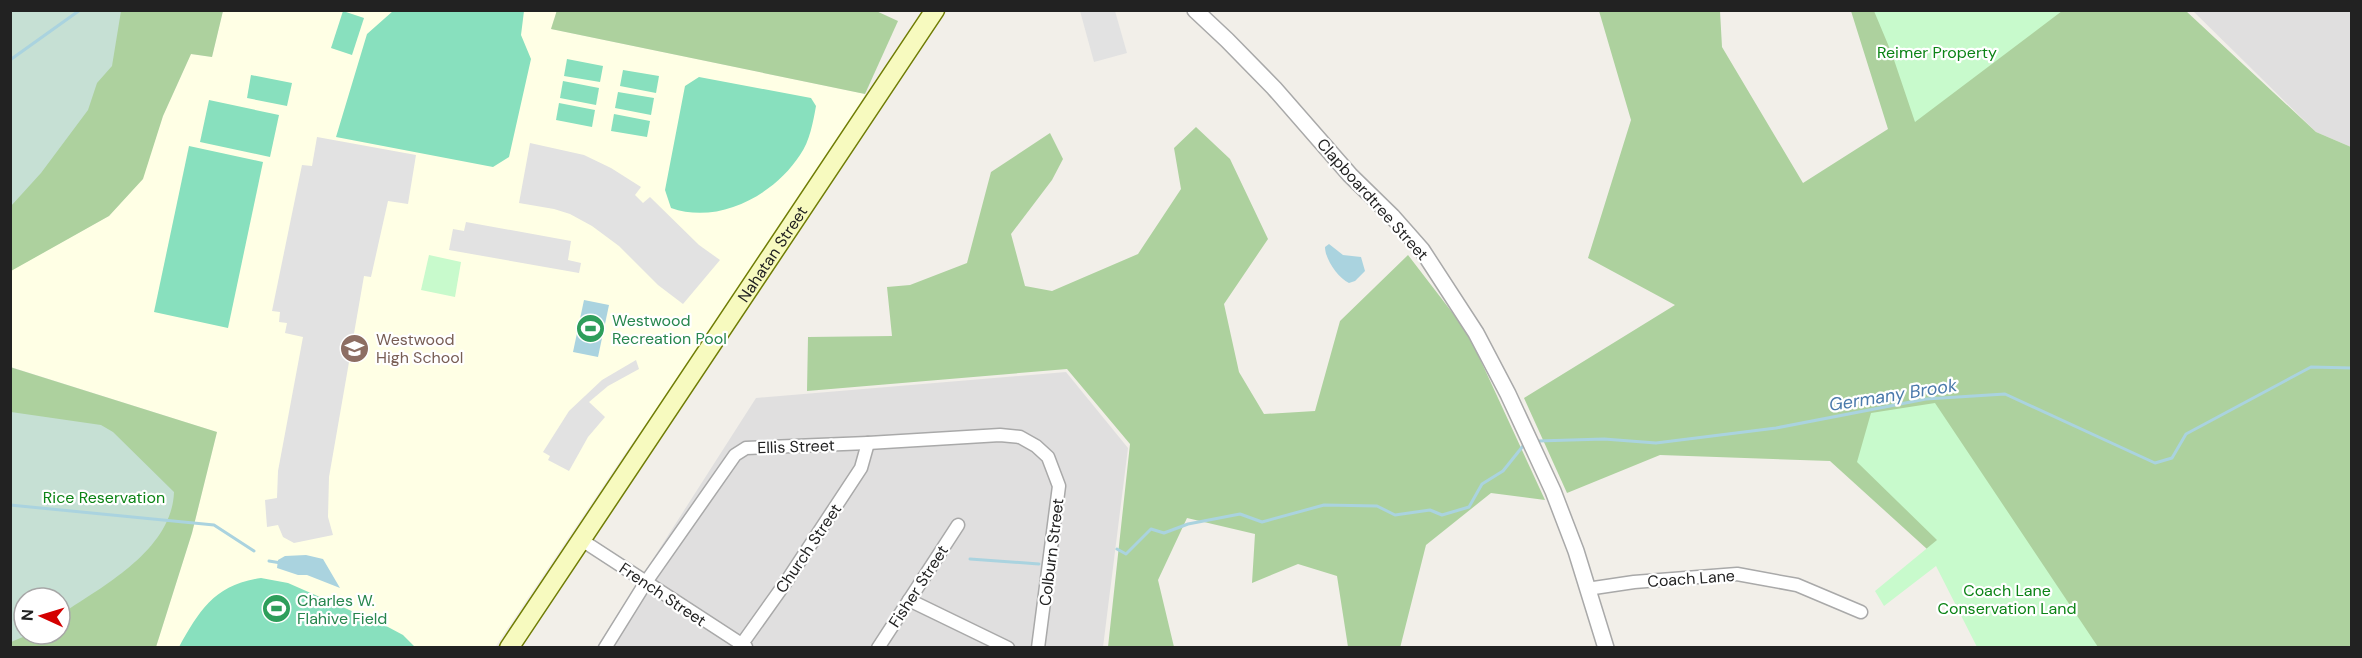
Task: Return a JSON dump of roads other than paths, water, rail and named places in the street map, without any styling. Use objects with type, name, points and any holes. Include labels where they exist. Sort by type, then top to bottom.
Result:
[{"type":"main road","name":"Nahatan Street","points":[[509,648],[935,10]]},
{"type":"street","name":"Clapboardtree Street","points":[[1195,10],[1274,88],[1350,175],[1392,216],[1422,250],[1476,333],[1508,394],[1553,491],[1576,551],[1606,648]]},
{"type":"street","name":"Ellis Street","points":[[604,648],[646,582],[735,455],[746,448],[1000,435],[1020,437]]},
{"type":"street","name":"Colburn Street","points":[[1020,437],[1036,446],[1048,457],[1059,486],[1038,648]]},
{"type":"street","name":"Church Street","points":[[742,647],[861,468],[868,443]]},
{"type":"street","name":"Fisher Street","points":[[878,648],[958,525]]},
{"type":"street","name":"French Street","points":[[580,539],[742,647]]},
{"type":"street","name":"Coach Lane","points":[[1587,589],[1634,582],[1737,574],[1797,585],[1861,612]]},
{"type":"street","points":[[909,600],[1008,648]]},
{"type":"water","points":[[1329,244],[1343,255],[1361,257],[1365,271],[1355,281],[1349,283],[1345,281],[1333,268],[1325,247]]},
{"type":"water","name":"Westwood Recreation Pool","points":[[584,300],[609,305],[598,357],[573,352]]},
{"type":"water","points":[[306,555],[323,559],[340,588],[307,575],[298,575],[277,568],[278,560],[285,556]]},
{"type":"waterway","points":[[10,60],[80,10]]},
{"type":"waterway","name":"Germany Brook","points":[[1538,441],[1604,439],[1656,443],[1776,428],[1926,399],[2005,394],[2155,463],[2172,458],[2186,434],[2311,367],[2352,368]]},
{"type":"waterway","name":"Germany Brook","points":[[1117,549],[1126,554],[1151,529],[1164,533],[1188,524],[1240,514],[1262,522],[1324,505],[1377,506],[1395,515],[1430,510],[1442,515],[1469,507],[1482,484],[1503,471],[1523,446]]},
{"type":"waterway","points":[[10,505],[214,525],[254,551]]},
{"type":"waterway","name":"Germany Brook","points":[[970,559],[1039,564]]},
{"type":"waterway","points":[[269,561],[281,563]]},
{"type":"place","name":"Westwood Recreation Pool","points":[[591,329]]},
{"type":"place","name":"Westwood High School","points":[[355,348]]},
{"type":"place","name":"Charles W. Flahive Field","points":[[276,609]]},
{"type":"park label","name":"Reimer Property","points":[[1937,52]]},
{"type":"park label","name":"Rice Reservation","points":[[104,497]]},
{"type":"park label","name":"Coach Lane Conservation Land","points":[[2007,599]]}]
